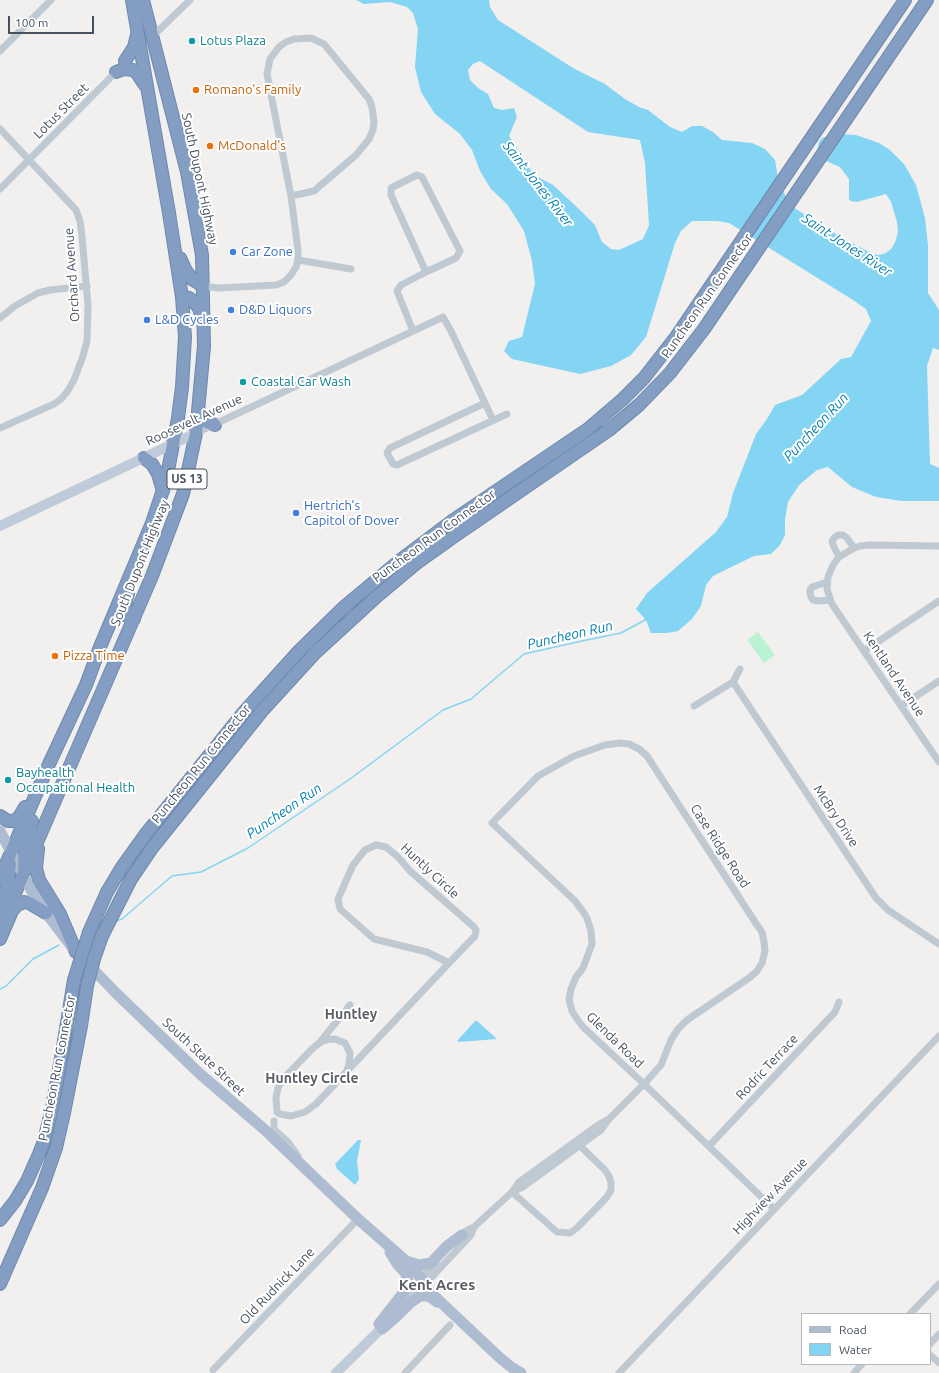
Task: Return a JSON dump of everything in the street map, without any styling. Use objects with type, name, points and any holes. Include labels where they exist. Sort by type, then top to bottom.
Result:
[{"type":"highway","name":"South Dupont Highway","points":[[0,878],[49,764],[86,684],[148,532],[163,491],[174,444],[178,418],[182,388],[185,337],[182,297],[175,246],[132,0]]},
{"type":"highway","name":"South Dupont Highway","points":[[0,928],[165,544],[183,494],[198,411],[204,346],[202,255],[192,200],[144,0]]},
{"type":"highway","name":"Puncheon Run Connector","points":[[0,1220],[26,1181],[44,1141],[60,1062],[74,980],[89,932],[107,892],[136,846],[244,712],[284,666],[344,607],[399,561],[452,521],[576,437],[623,399],[644,378],[666,352],[904,0]]},
{"type":"highway","name":"Puncheon Run Connector","points":[[0,1283],[42,1188],[56,1148],[81,1026],[87,986],[102,936],[131,878],[162,834],[262,711],[315,653],[370,602],[418,562],[456,534],[609,430],[638,406],[661,383],[682,358],[729,291],[927,0]]},
{"type":"highway","points":[[125,61],[134,46],[138,32]]},
{"type":"highway","points":[[142,53],[147,53],[152,57],[166,91]]},
{"type":"highway","points":[[116,72],[124,69],[133,70],[147,87]]},
{"type":"highway","points":[[175,246],[186,271],[192,279],[203,286]]},
{"type":"highway","points":[[182,297],[189,298],[194,302],[199,308],[204,322]]},
{"type":"highway","points":[[198,411],[204,421],[215,425]]},
{"type":"highway","points":[[178,418],[184,431],[194,434]]},
{"type":"highway","points":[[144,458],[152,464],[158,474],[163,491]]},
{"type":"highway","points":[[134,619],[127,616],[125,613],[126,600],[144,555],[148,532]]},
{"type":"highway","points":[[23,875],[25,845],[30,829],[63,749],[86,684]]},
{"type":"highway","points":[[0,816],[10,822],[19,817],[49,764]]},
{"type":"highway","points":[[41,834],[36,861],[39,880],[60,914],[76,952]]},
{"type":"highway","points":[[0,915],[8,881],[11,852]]},
{"type":"highway","points":[[0,939],[12,911],[17,905],[24,902],[29,903],[46,913]]},
{"type":"main road","name":"South State Street","points":[[0,831],[31,890],[46,913],[76,952],[199,1073],[265,1130],[358,1219],[406,1261],[424,1281],[431,1293],[510,1367],[520,1372]]},
{"type":"main road","points":[[406,1261],[420,1266],[431,1263],[447,1246],[462,1235]]},
{"type":"main road","points":[[380,1326],[404,1292],[408,1281],[405,1272],[398,1265],[382,1240]]},
{"type":"main road","name":"South State Street","points":[[424,1281],[436,1288],[514,1362],[520,1372]]},
{"type":"main road","points":[[380,1326],[397,1316],[414,1300],[424,1295],[432,1298],[478,1337]]},
{"type":"street","points":[[0,51],[51,0]]},
{"type":"street","points":[[152,36],[190,0]]},
{"type":"street","points":[[203,286],[219,288],[276,285],[284,282],[291,275],[296,266],[298,260],[291,196],[267,74],[270,59],[286,42],[294,39],[311,38],[324,44],[369,99],[372,107],[374,122],[373,130],[369,139],[356,155],[314,191],[291,196]]},
{"type":"street","name":"Lotus Street","points":[[0,189],[116,72],[125,61],[142,53]]},
{"type":"street","name":"Orchard Avenue","points":[[0,129],[76,210],[80,221],[87,286],[88,314],[87,341],[78,371],[67,392],[54,404],[0,428]]},
{"type":"street","points":[[414,331],[397,291],[401,285],[456,258],[460,251],[422,176],[417,175],[391,188],[390,195],[426,272]]},
{"type":"street","points":[[298,260],[351,269]]},
{"type":"street","points":[[0,318],[15,306],[38,293],[57,289],[87,286]]},
{"type":"street","name":"Roosevelt Avenue","points":[[0,526],[443,317],[485,403]]},
{"type":"street","points":[[493,420],[485,403],[390,448],[387,453],[393,464],[397,465],[507,414]]},
{"type":"street","points":[[839,557],[832,542],[838,535],[843,535],[847,538],[854,548]]},
{"type":"street","name":"Kentland Avenue","points":[[938,760],[830,600],[827,589],[828,577],[833,565],[839,557],[854,548],[870,545],[939,546]]},
{"type":"street","points":[[828,582],[816,585],[810,590],[813,600],[830,600]]},
{"type":"street","points":[[864,651],[939,601]]},
{"type":"street","points":[[694,706],[733,682],[740,669]]},
{"type":"street","points":[[901,706],[939,681]]},
{"type":"street","name":"McBry Drive","points":[[733,682],[876,898],[888,910],[939,944]]},
{"type":"street","name":"Case Ridge Road","points":[[474,1227],[512,1192],[523,1187],[577,1144],[601,1130],[609,1119],[661,1065],[671,1040],[687,1020],[757,971],[762,963],[765,951],[762,932],[647,756],[639,749],[629,744],[620,743],[605,745],[574,756],[550,769],[538,776],[492,823]]},
{"type":"street","name":"Glenda Road","points":[[492,823],[574,900],[587,918],[591,931],[592,944],[583,968],[576,977],[571,989],[569,1000],[572,1011],[583,1027],[774,1209]]},
{"type":"street","name":"Huntly Circle","points":[[280,1114],[285,1116],[299,1114],[311,1108],[475,936],[476,930],[474,927],[410,871],[398,857],[386,847],[376,845],[365,850],[353,865],[338,899],[340,909],[374,939],[428,952],[449,962]]},
{"type":"street","name":"Rodric Terrace","points":[[709,1146],[835,1012],[839,1002]]},
{"type":"street","points":[[318,1044],[350,1005]]},
{"type":"street","name":"Highview Avenue","points":[[619,1373],[939,1036]]},
{"type":"street","points":[[265,1130],[280,1114],[276,1108],[276,1098],[280,1084],[312,1048],[325,1040],[335,1039],[345,1042],[348,1047],[350,1057],[347,1070]]},
{"type":"street","points":[[348,1047],[359,1052],[370,1046]]},
{"type":"street","points":[[274,1121],[274,1129],[288,1142],[313,1176]]},
{"type":"street","points":[[512,1192],[557,1232],[570,1233],[578,1228],[607,1197],[611,1190],[611,1183],[605,1170],[577,1144]]},
{"type":"street","name":"Old Rudnick Lane","points":[[213,1370],[358,1219]]},
{"type":"street","points":[[424,1281],[462,1235],[474,1227]]},
{"type":"street","points":[[336,1373],[424,1281],[471,1235],[474,1227]]},
{"type":"street","points":[[911,1313],[939,1284]]},
{"type":"street","points":[[405,1373],[450,1325]]},
{"type":"street","points":[[931,1343],[939,1334]]},
{"type":"street","points":[[931,1356],[939,1363]]},
{"type":"street","points":[[854,1373],[861,1365]]},
{"type":"green space","points":[[758,632],[775,655],[764,663],[747,640]]},
{"type":"water","name":"Saint Jones River","points":[[356,0],[489,0],[490,7],[498,20],[573,68],[605,84],[625,99],[639,107],[648,110],[670,127],[682,132],[692,126],[702,126],[713,132],[722,140],[752,143],[765,149],[775,160],[778,178],[787,200],[796,209],[842,238],[873,254],[879,255],[886,253],[892,248],[898,231],[891,202],[886,194],[857,202],[851,201],[849,199],[849,179],[840,167],[819,158],[816,155],[819,142],[822,138],[835,134],[856,135],[879,143],[890,150],[904,164],[916,185],[925,218],[928,245],[928,293],[939,310],[939,350],[933,348],[927,366],[930,464],[939,468],[939,501],[902,501],[876,497],[852,487],[828,467],[817,470],[799,485],[788,502],[785,519],[785,535],[780,545],[771,554],[754,556],[713,576],[706,585],[701,606],[692,619],[678,631],[651,633],[646,620],[636,609],[647,593],[716,532],[727,517],[733,493],[756,434],[775,405],[802,395],[841,359],[851,357],[871,321],[866,309],[729,223],[717,221],[692,221],[681,231],[675,243],[646,337],[631,355],[611,366],[580,374],[512,359],[504,351],[509,341],[522,337],[535,284],[532,261],[524,231],[507,204],[491,189],[480,171],[472,150],[460,134],[435,114],[421,92],[415,67],[418,29],[413,13],[407,7],[390,2],[364,4]],"holes":[[[480,61],[588,132],[640,140],[645,163],[649,225],[643,239],[619,250],[611,249],[602,242],[595,225],[579,209],[553,185],[534,175],[509,136],[517,117],[514,108],[502,110],[494,108],[488,94],[478,88],[470,80],[468,70],[473,64]]]},
{"type":"water","points":[[475,1021],[477,1021],[497,1039],[457,1041]]},
{"type":"water","points":[[358,1140],[361,1140],[357,1161],[359,1179],[355,1185],[337,1169],[335,1164]]},
{"type":"waterway","name":"Puncheon Run","points":[[116,921],[122,919],[172,876],[201,872],[248,848],[350,779],[443,710],[471,699],[524,654],[621,633],[647,619]]},
{"type":"waterway","name":"Puncheon Run","points":[[0,989],[6,986],[33,959],[59,945]]},
{"type":"place","name":"Lotus Plaza","points":[[192,41]]},
{"type":"place","name":"Romano's Family","points":[[196,90]]},
{"type":"place","name":"McDonald's","points":[[210,146]]},
{"type":"place","name":"Car Zone","points":[[233,252]]},
{"type":"place","name":"D&D Liquors","points":[[231,310]]},
{"type":"place","name":"L&D Cycles","points":[[147,320]]},
{"type":"place","name":"Coastal Car Wash","points":[[243,382]]},
{"type":"place","name":"Hertrich’s Capitol of Dover","points":[[296,513]]},
{"type":"place","name":"Pizza Time","points":[[55,656]]},
{"type":"place","name":"Bayhealth Occupational Health","points":[[8,780]]},
{"type":"district","name":"Huntley","points":[[351,1014]]},
{"type":"district","name":"Huntley Circle","points":[[312,1078]]},
{"type":"district","name":"Kent Acres","points":[[437,1285]]}]
